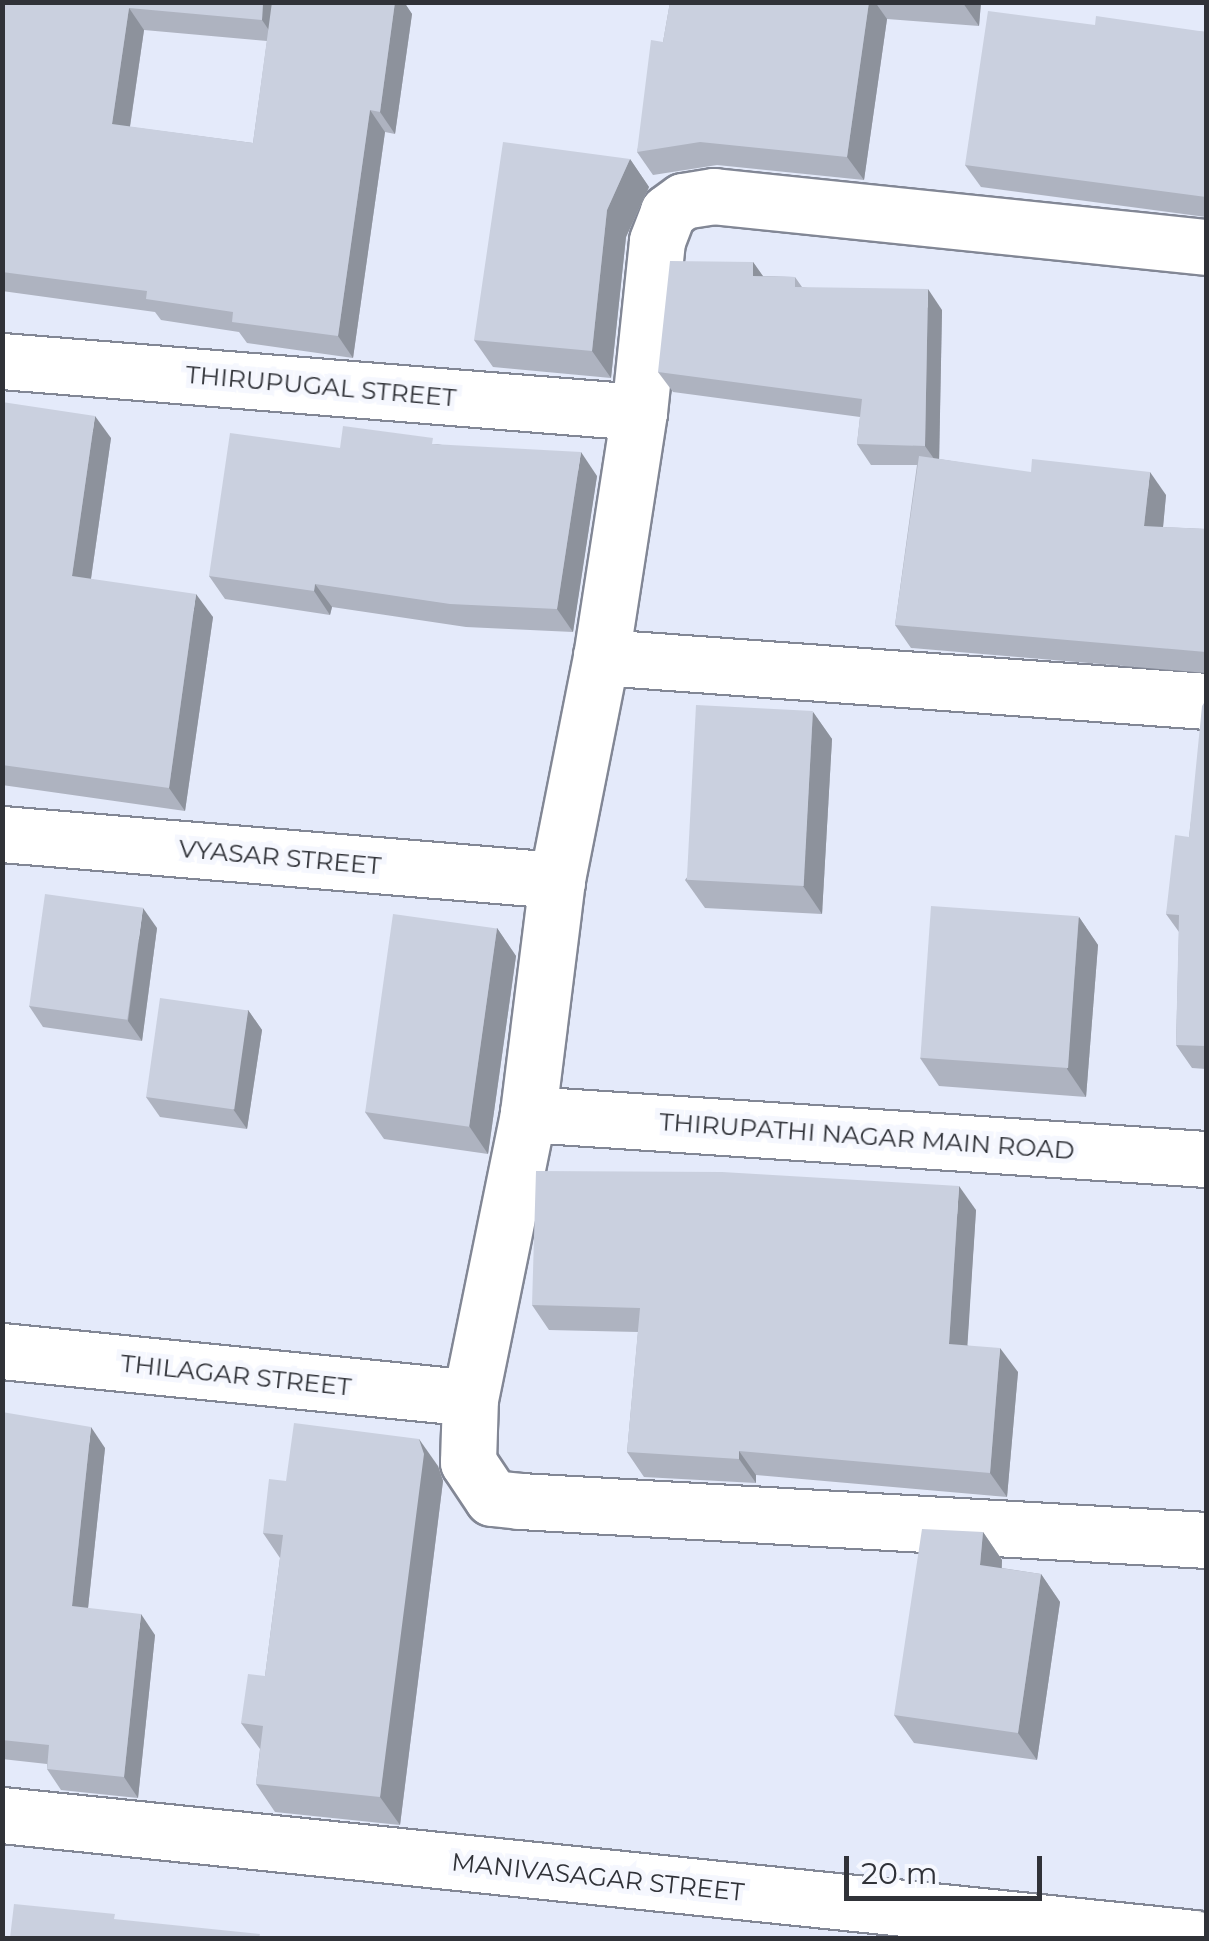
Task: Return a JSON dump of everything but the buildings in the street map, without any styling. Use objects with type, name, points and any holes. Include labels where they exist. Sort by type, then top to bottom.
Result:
[{"type":"street","points":[[1206,247],[714,196],[683,201],[668,212],[658,241],[639,412],[600,657],[556,880],[528,1114],[470,1398],[468,1462],[492,1498],[1206,1540]]},
{"type":"street","name":"THIRUPUGAL STREET","points":[[2,361],[639,412]]},
{"type":"street","points":[[600,657],[1206,701]]},
{"type":"street","name":"VYASAR STREET","points":[[2,834],[556,880]]},
{"type":"street","name":"THIRUPATHI NAGAR MAIN ROAD","points":[[528,1114],[1206,1159]]},
{"type":"street","name":"THILAGAR STREET","points":[[2,1351],[470,1398]]},
{"type":"street","name":"MANIVASAGAR STREET","points":[[2,1814],[1194,1938]]}]
